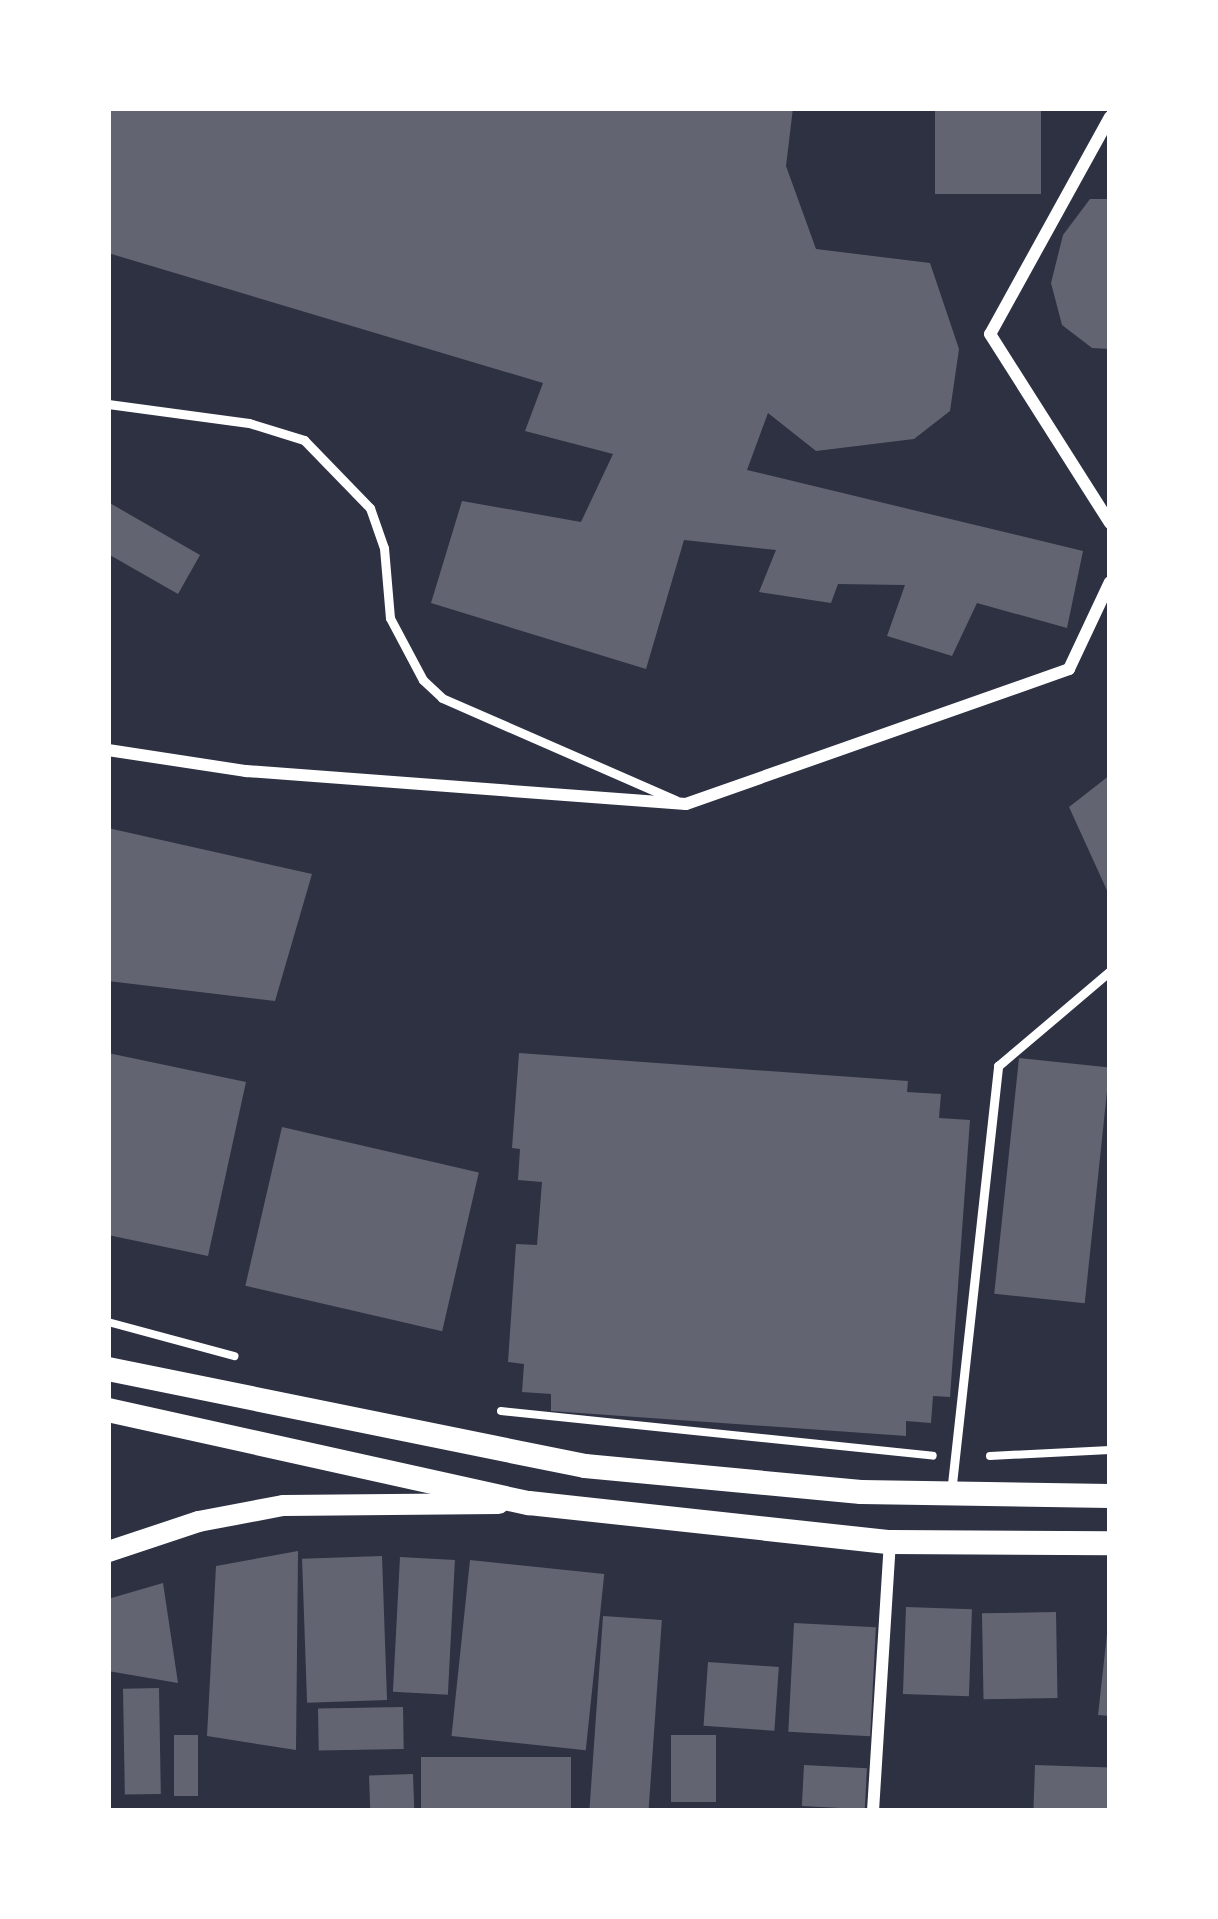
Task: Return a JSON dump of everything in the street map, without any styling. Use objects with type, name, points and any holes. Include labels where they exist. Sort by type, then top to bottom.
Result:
[{"type":"main road","points":[[108,1369],[585,1466],[862,1492],[1110,1496]]},
{"type":"main road","points":[[108,1411],[529,1503],[890,1542],[1110,1543]]},
{"type":"street","points":[[1110,117],[990,334],[1110,523]]},
{"type":"street","points":[[108,750],[246,771],[686,804],[1069,669],[1110,582]]},
{"type":"street","points":[[108,1551],[198,1522],[283,1505],[529,1503]]},
{"type":"street","points":[[873,1811],[890,1542]]},
{"type":"lane","points":[[108,404],[249,423],[304,440],[370,508],[384,548],[390,618],[422,680],[442,698],[686,804]]},
{"type":"lane","points":[[951,1493],[998,1066],[1110,971]]},
{"type":"path","points":[[108,1322],[242,1358]]},
{"type":"path","points":[[490,1410],[956,1458],[1110,1450]]},
{"type":"building","points":[[108,108],[793,108],[786,166],[816,249],[930,263],[959,349],[950,411],[914,439],[816,451],[768,413],[747,470],[1083,551],[1067,628],[977,603],[952,656],[887,636],[905,585],[838,584],[831,603],[759,592],[776,550],[684,540],[646,669],[431,603],[462,501],[581,522],[613,454],[525,431],[543,383],[108,253]]},
{"type":"building","points":[[935,108],[1041,108],[1041,194],[935,194]]},
{"type":"building","points":[[1090,199],[1110,199],[1110,349],[1092,348],[1062,325],[1051,283],[1063,235]]},
{"type":"building","points":[[108,502],[200,555],[178,594],[108,554]]},
{"type":"building","points":[[1110,775],[1110,897],[1069,807]]},
{"type":"building","points":[[108,828],[312,874],[275,1001],[108,981]]},
{"type":"building","points":[[108,1053],[246,1082],[208,1256],[108,1235]]},
{"type":"building","points":[[519,1053],[908,1081],[907,1092],[941,1094],[939,1118],[970,1120],[950,1397],[933,1396],[931,1423],[906,1421],[906,1436],[551,1411],[551,1394],[522,1392],[524,1364],[508,1362],[516,1244],[537,1245],[542,1182],[518,1180],[520,1149],[512,1148]]},
{"type":"building","points":[[1019,1058],[1110,1068],[1085,1303],[994,1294]]},
{"type":"building","points":[[282,1127],[479,1172],[442,1331],[245,1286]]},
{"type":"building","points":[[298,1551],[296,1750],[207,1736],[216,1566]]},
{"type":"building","points":[[382,1556],[387,1700],[307,1703],[302,1559]]},
{"type":"building","points":[[400,1557],[455,1560],[448,1695],[393,1692]]},
{"type":"building","points":[[470,1560],[604,1574],[586,1750],[451,1736]]},
{"type":"building","points":[[163,1583],[178,1683],[108,1671],[108,1599]]},
{"type":"building","points":[[906,1607],[972,1609],[969,1696],[903,1694]]},
{"type":"building","points":[[1056,1612],[1058,1698],[984,1699],[982,1613]]},
{"type":"building","points":[[603,1616],[662,1620],[649,1811],[589,1811]]},
{"type":"building","points":[[794,1623],[876,1627],[870,1736],[788,1732]]},
{"type":"building","points":[[1110,1634],[1110,1716],[1098,1715]]},
{"type":"building","points":[[708,1662],[779,1667],[774,1731],[704,1726]]},
{"type":"building","points":[[159,1688],[161,1794],[125,1795],[123,1689]]},
{"type":"building","points":[[403,1707],[404,1749],[319,1750],[318,1708]]},
{"type":"building","points":[[174,1735],[198,1735],[198,1796],[174,1796]]},
{"type":"building","points":[[671,1735],[716,1735],[716,1802],[671,1802]]},
{"type":"building","points":[[421,1757],[571,1757],[571,1811],[421,1811]]},
{"type":"building","points":[[804,1765],[867,1768],[865,1809],[802,1806]]},
{"type":"building","points":[[1035,1765],[1110,1768],[1108,1811],[1033,1811]]},
{"type":"building","points":[[413,1774],[414,1811],[370,1811],[369,1776]]}]
